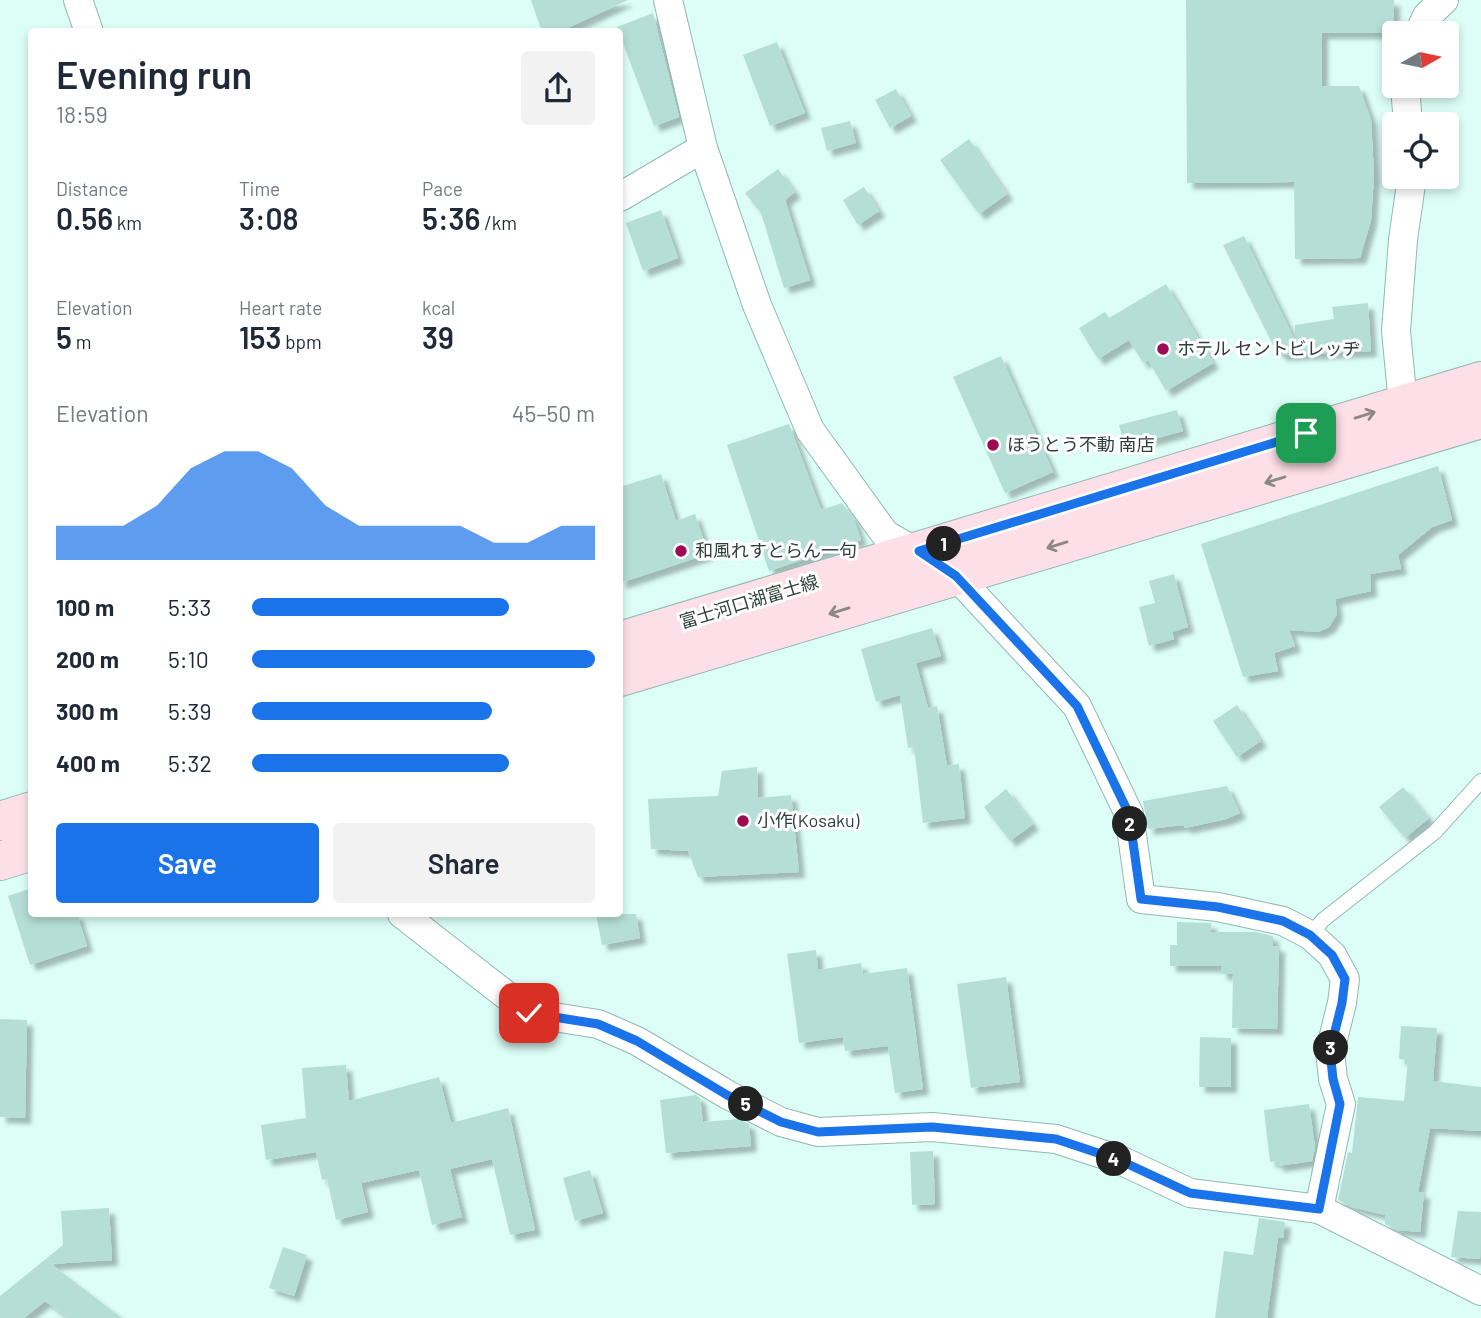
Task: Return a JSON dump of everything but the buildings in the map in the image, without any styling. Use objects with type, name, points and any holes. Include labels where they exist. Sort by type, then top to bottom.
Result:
[{"type":"main road","name":"富士河口湖富士線","points":[[623,640],[1481,381]]},
{"type":"main road","name":"富士河口湖富士線","points":[[623,676],[1481,419]]},
{"type":"main road","points":[[0,821],[28,812]]},
{"type":"main road","points":[[0,861],[28,852]]},
{"type":"street","points":[[78,0],[88,28]]},
{"type":"street","points":[[668,0],[703,149],[757,305],[810,430],[885,534],[919,551],[956,576],[1077,706],[1129,814],[1141,899],[1218,907],[1283,921],[1310,935],[1332,955],[1345,979],[1330,1051],[1333,1079],[1340,1104],[1319,1209]]},
{"type":"street","points":[[1425,21],[1444,0]]},
{"type":"street","points":[[623,195],[703,149]]},
{"type":"street","points":[[1403,404],[1396,331],[1403,240],[1410,189]]},
{"type":"street","points":[[406,917],[529,1013],[598,1024],[637,1041],[727,1095],[781,1122],[818,1132],[932,1127],[1056,1139],[1119,1160],[1190,1193],[1319,1209],[1481,1291]]},
{"type":"lane","points":[[1310,935],[1323,920],[1435,832],[1481,781]]},
{"type":"place","name":"ホテル セントビレッヂ","points":[[1163,349]]},
{"type":"place","name":"ほうとう不動 南店","points":[[993,445]]},
{"type":"place","name":"和風れすとらん一句","points":[[681,551]]},
{"type":"place","name":"小作(Kosaku)","points":[[743,821]]},
{"type":"route","points":[[529,1013],[598,1024],[637,1041],[727,1095],[781,1122],[818,1132],[932,1127],[1056,1139],[1119,1160],[1190,1193],[1319,1209],[1340,1104],[1333,1079],[1330,1051],[1345,979],[1332,955],[1310,935],[1283,921],[1218,907],[1153,903],[1141,899],[1136,882],[1129,814],[1077,706],[956,576],[919,551],[1306,433]]}]
